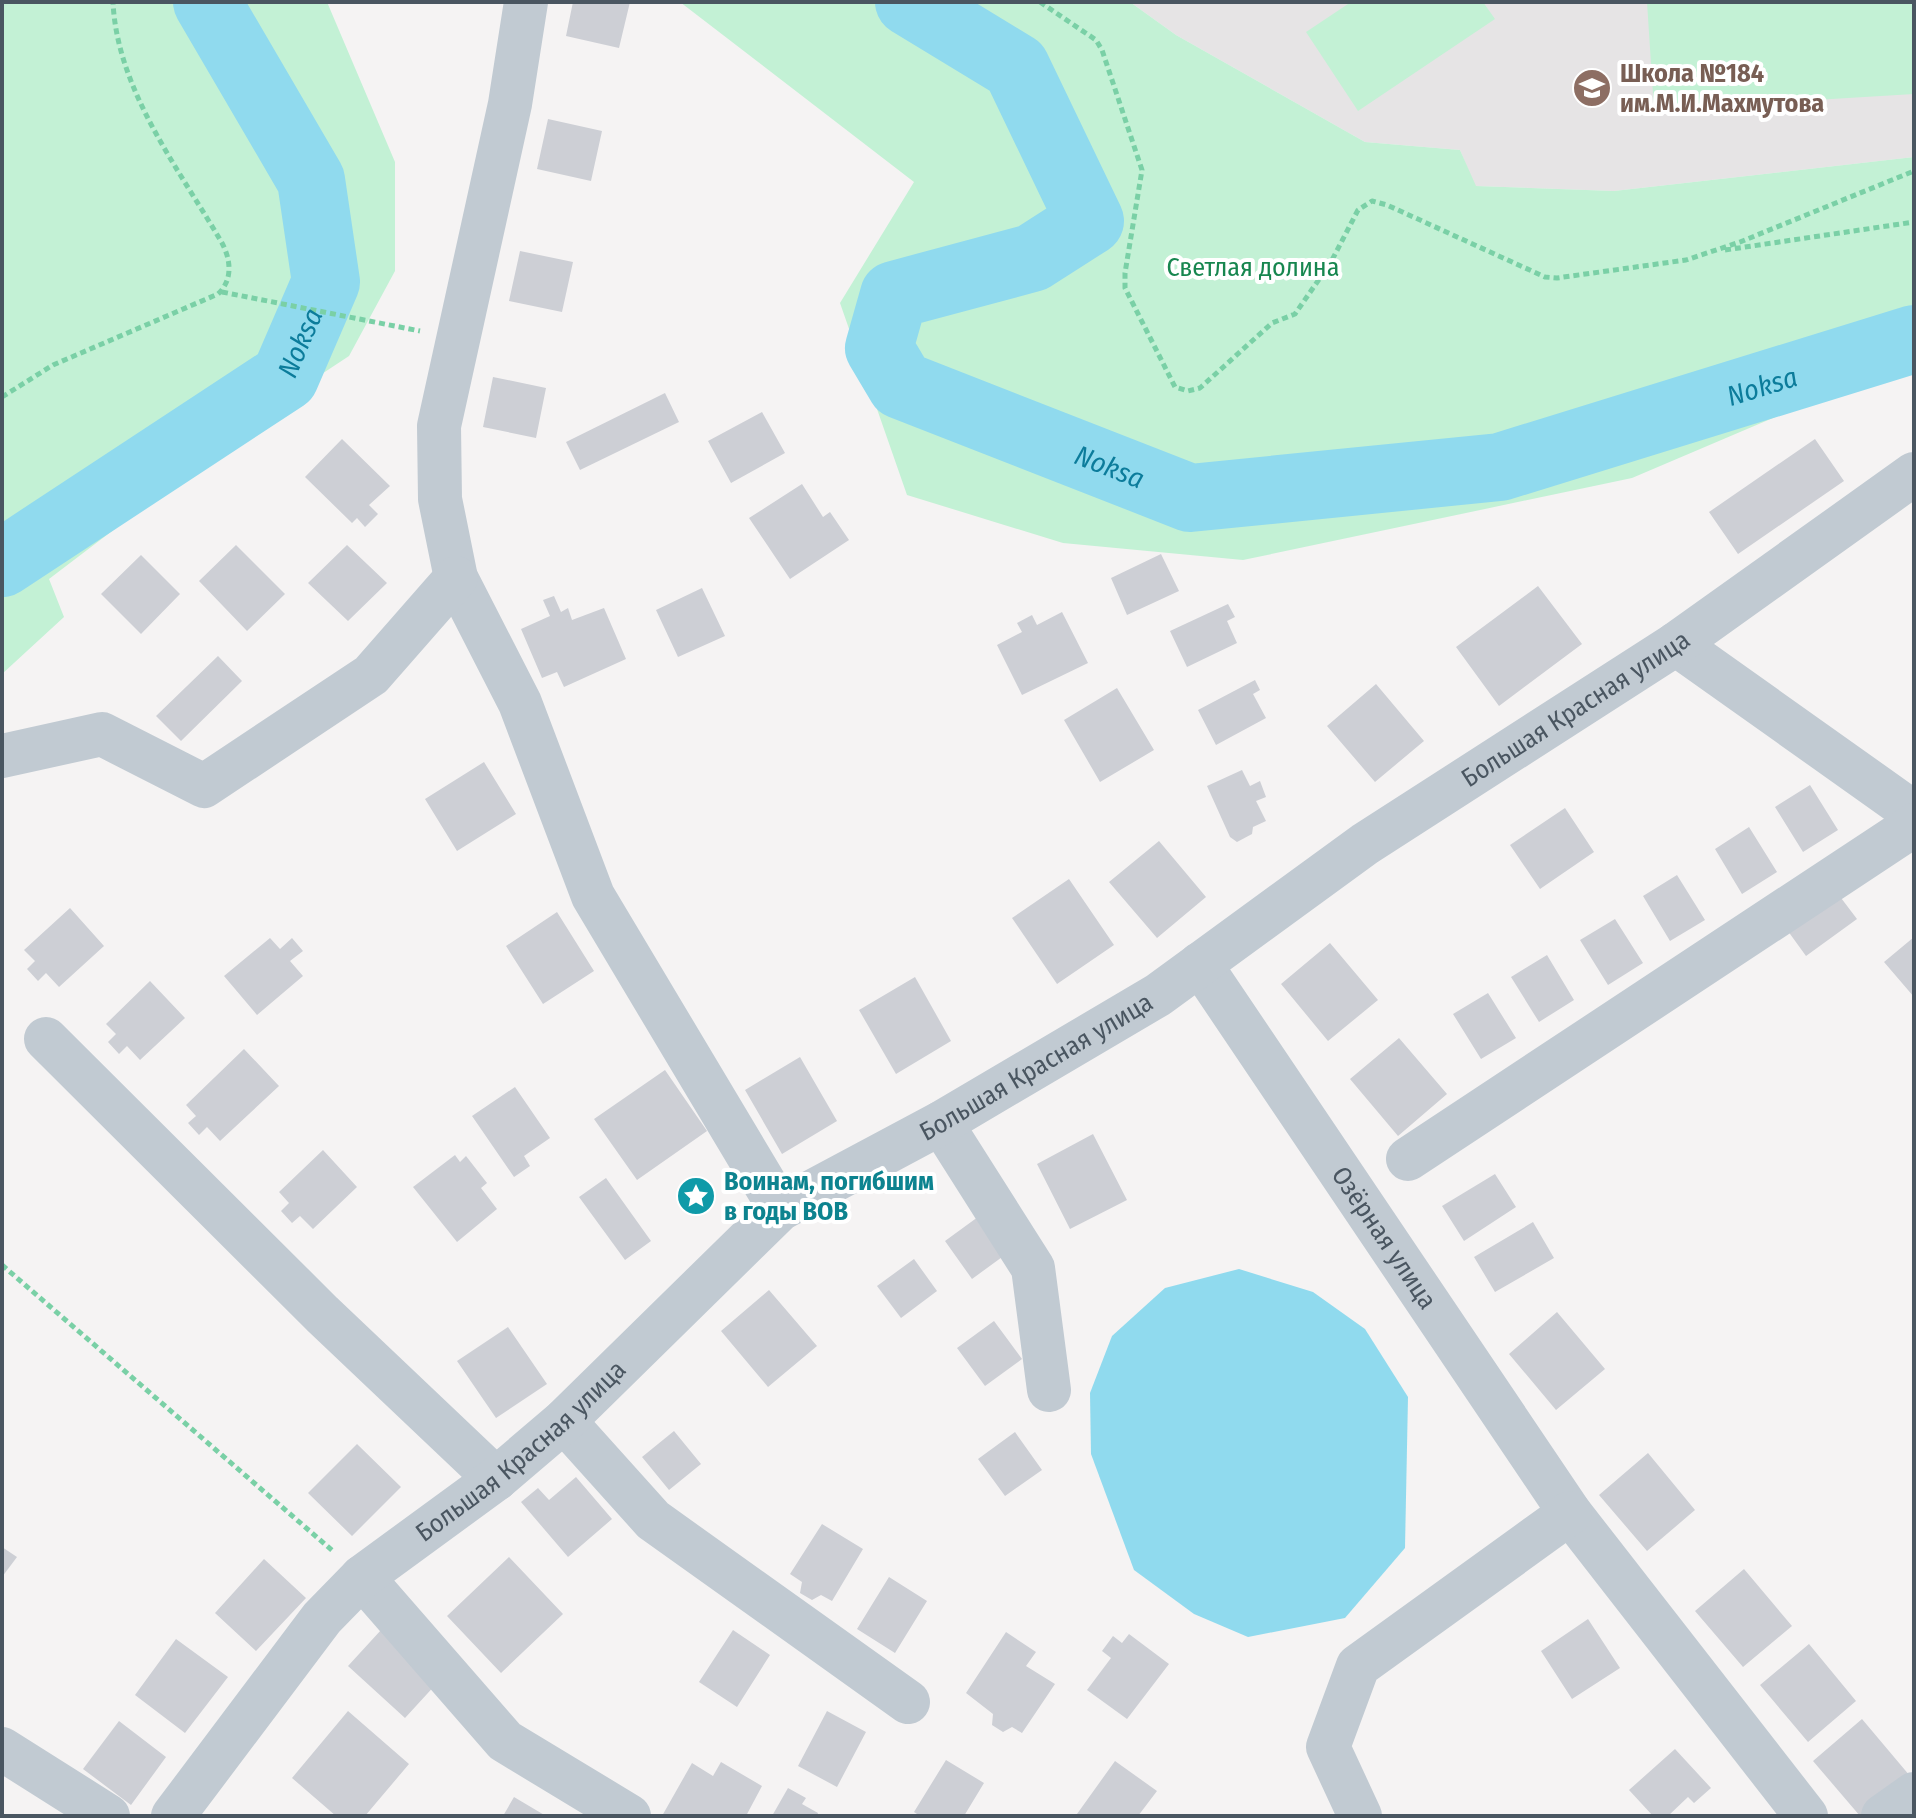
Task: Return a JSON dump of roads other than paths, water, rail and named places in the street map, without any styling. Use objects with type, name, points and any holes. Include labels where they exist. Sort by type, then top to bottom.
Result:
[{"type":"street","points":[[526,2],[510,104],[439,426],[440,499],[456,578],[520,703],[593,896],[780,1209]]},
{"type":"street","name":"Большая Красная улица","points":[[173,1816],[322,1618],[362,1577],[496,1479],[564,1421],[780,1209],[941,1123],[1158,995],[1365,844],[1676,644],[1914,474]]},
{"type":"street","points":[[2,756],[102,734],[204,786],[371,675],[456,578]]},
{"type":"street","points":[[1676,644],[1914,813]]},
{"type":"street","points":[[1408,1159],[1914,825]]},
{"type":"street","name":"Озёрная улица","points":[[1200,964],[1570,1513],[1806,1816]]},
{"type":"street","points":[[46,1039],[322,1314],[496,1479]]},
{"type":"street","points":[[941,1123],[1033,1268],[1049,1390]]},
{"type":"street","points":[[564,1421],[653,1520],[908,1702]]},
{"type":"street","points":[[1360,1816],[1328,1747],[1358,1666],[1570,1513]]},
{"type":"street","points":[[362,1577],[505,1741],[629,1816]]},
{"type":"street","points":[[2,1749],[108,1816]]},
{"type":"street","points":[[1883,1816],[1914,1794]]},
{"type":"water","points":[[1239,1269],[1313,1292],[1365,1329],[1408,1397],[1405,1548],[1345,1618],[1248,1637],[1194,1614],[1134,1570],[1091,1454],[1090,1393],[1112,1336],[1165,1288]]},
{"type":"waterway","name":"Noksa","points":[[2,563],[285,377],[326,282],[311,180],[207,2]]},
{"type":"waterway","name":"Noksa","points":[[909,2],[1016,67],[1090,221],[1032,258],[894,295],[879,348],[901,385],[1190,498],[1500,467],[1914,339]]},
{"type":"place","name":"Школа №184 им.М.И.Махмутова","points":[[1592,88]]},
{"type":"place","name":"Воинам, погибшим в годы ВОВ","points":[[696,1196]]},
{"type":"park label","name":"Светлая долина","points":[[1253,267]]}]
